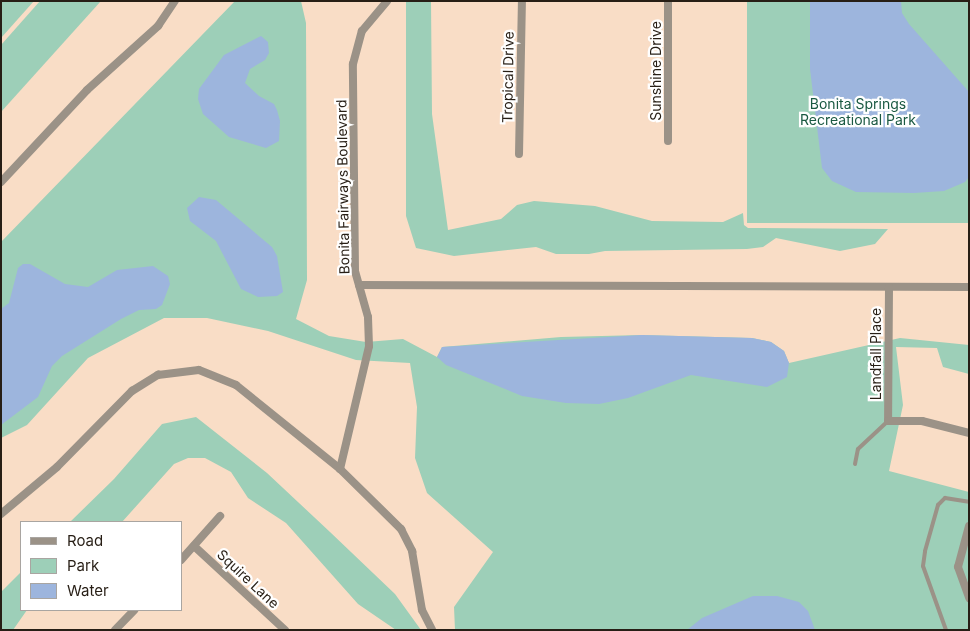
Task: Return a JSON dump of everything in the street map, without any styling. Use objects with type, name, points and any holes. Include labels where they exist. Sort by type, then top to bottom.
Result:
[{"type":"street","points":[[1,182],[87,90],[158,26],[175,1]]},
{"type":"street","name":"Bonita Fairways Boulevard","points":[[340,469],[369,346],[368,317],[355,271],[353,64],[362,31],[388,1]]},
{"type":"street","name":"Tropical Drive","points":[[520,154],[522,1]]},
{"type":"street","name":"Sunshine Drive","points":[[668,1],[668,141]]},
{"type":"street","points":[[359,286],[969,287]]},
{"type":"street","name":"Landfall Place","points":[[888,287],[888,421]]},
{"type":"street","points":[[1,514],[57,467],[132,391],[158,375],[199,370],[236,385],[340,469],[401,529],[412,551],[422,610],[432,630]]},
{"type":"street","points":[[888,421],[922,421],[969,433]]},
{"type":"street","points":[[182,559],[220,516]]},
{"type":"street","points":[[969,526],[958,566],[969,598]]},
{"type":"street","name":"Squire Lane","points":[[194,546],[285,630]]},
{"type":"street","points":[[115,630],[133,611]]},
{"type":"lane","points":[[855,464],[858,449],[888,421]]},
{"type":"lane","points":[[946,630],[923,566],[938,505],[945,498],[969,502]]},
{"type":"green space","points":[[1,1],[34,1],[1,38]]},
{"type":"green space","points":[[40,1],[101,1],[1,112],[1,45]]},
{"type":"green space","points":[[235,1],[301,1],[306,23],[307,280],[296,319],[329,336],[366,342],[403,339],[437,357],[442,347],[561,337],[642,335],[752,338],[771,342],[784,351],[789,363],[900,338],[969,345],[969,374],[943,367],[937,348],[896,347],[903,405],[889,471],[969,492],[969,630],[455,630],[454,607],[493,552],[427,493],[415,458],[417,407],[410,363],[356,360],[268,331],[207,318],[164,318],[88,358],[27,425],[1,438],[1,242]]},
{"type":"green space","points":[[406,1],[431,1],[432,114],[448,230],[501,219],[517,205],[534,201],[595,206],[652,221],[723,222],[743,213],[744,225],[748,228],[888,229],[875,244],[840,251],[776,238],[763,247],[747,249],[605,251],[589,254],[556,254],[536,247],[454,256],[416,248],[406,216]]},
{"type":"green space","name":"Bonita Springs Recreational Park","points":[[747,1],[969,1],[969,223],[747,223]]},
{"type":"green space","points":[[196,417],[267,473],[395,594],[421,630],[396,630],[358,604],[286,523],[248,498],[231,472],[205,458],[188,458],[174,464],[123,521],[71,521],[114,479],[162,424]]},
{"type":"green space","points":[[20,573],[20,611],[26,611],[13,630],[1,630],[1,592]]},
{"type":"water","points":[[810,1],[901,1],[902,13],[909,24],[969,92],[969,177],[965,182],[944,191],[914,193],[856,192],[832,181],[822,168],[810,69]]},
{"type":"water","points":[[261,36],[268,42],[269,53],[265,60],[250,69],[245,83],[259,96],[274,104],[277,110],[280,121],[279,141],[266,148],[229,137],[203,114],[198,99],[199,89],[224,55]]},
{"type":"water","points":[[199,197],[216,200],[272,247],[277,256],[283,292],[277,296],[258,297],[241,289],[216,241],[190,221],[187,208]]},
{"type":"water","points":[[23,264],[30,264],[65,284],[88,287],[117,270],[153,266],[168,276],[170,284],[162,305],[156,309],[139,310],[121,319],[62,356],[52,366],[38,397],[1,425],[1,309],[9,303],[18,268]]},
{"type":"water","points":[[642,335],[752,338],[771,342],[784,351],[789,363],[787,377],[767,387],[691,375],[628,398],[599,404],[566,403],[522,396],[446,365],[437,357],[442,347]]},
{"type":"water","points":[[753,596],[777,596],[799,602],[808,611],[815,630],[687,630],[702,618]]}]
